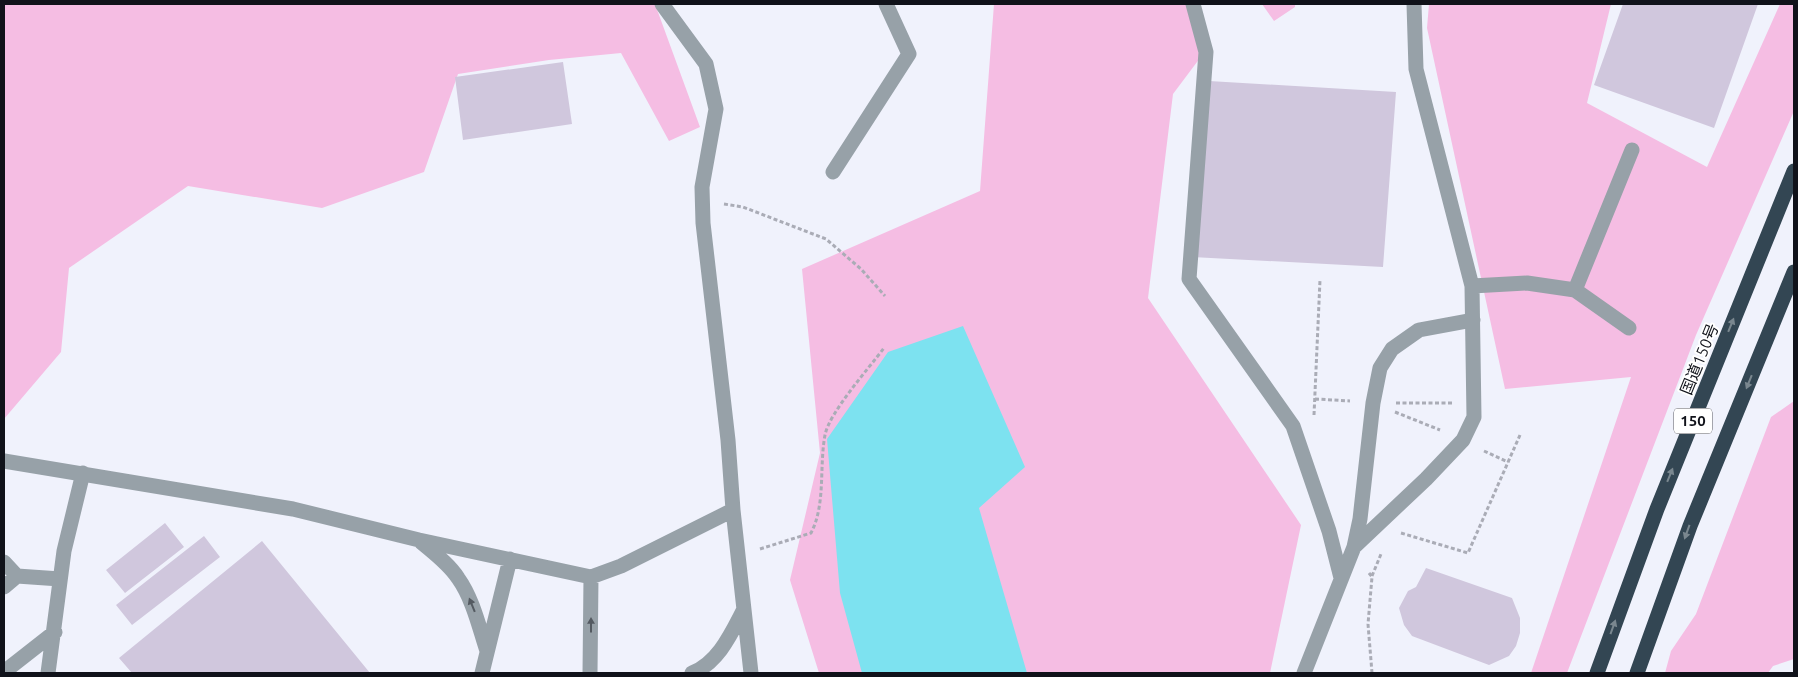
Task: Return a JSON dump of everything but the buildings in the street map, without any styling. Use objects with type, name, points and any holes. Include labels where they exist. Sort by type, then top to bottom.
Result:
[{"type":"highway","name":"国道150号","points":[[1596,673],[1657,509],[1794,170]]},
{"type":"highway","name":"150","points":[[1637,673],[1690,526],[1794,272]]},
{"type":"lane","points":[[662,4],[706,64],[716,109],[702,187],[703,224],[728,440],[732,510],[751,673]]},
{"type":"lane","points":[[833,172],[909,54],[886,4]]},
{"type":"lane","points":[[1193,4],[1206,52],[1189,279],[1292,426],[1329,531],[1341,578]]},
{"type":"lane","points":[[1354,547],[1375,525],[1426,479],[1463,440],[1474,417],[1472,286],[1416,69],[1414,4]]},
{"type":"lane","points":[[1575,290],[1632,150]]},
{"type":"lane","points":[[1472,286],[1527,283],[1575,290],[1629,328]]},
{"type":"lane","points":[[1304,673],[1354,547],[1360,519],[1373,403],[1380,368],[1392,349],[1419,330],[1473,320]]},
{"type":"lane","points":[[4,461],[293,509],[419,540],[591,577],[621,566],[732,510]]},
{"type":"lane","points":[[48,673],[55,632],[64,551],[84,473]]},
{"type":"lane","points":[[419,540],[443,560],[459,578],[472,603],[487,651]]},
{"type":"lane","points":[[482,673],[510,559]]},
{"type":"lane","points":[[4,562],[16,576],[60,579]]},
{"type":"lane","points":[[4,587],[16,576]]},
{"type":"lane","points":[[590,673],[591,577]]},
{"type":"lane","points":[[692,673],[700,670],[724,646],[743,611]]},
{"type":"lane","points":[[4,672],[55,632]]},
{"type":"path","points":[[703,224],[722,221],[723,204],[743,207],[826,239],[861,269],[885,296]]},
{"type":"path","points":[[1314,424],[1320,280]]},
{"type":"path","points":[[738,555],[811,534],[818,519],[825,432],[835,413],[884,348]]},
{"type":"path","points":[[1315,399],[1373,403],[1474,402]]},
{"type":"path","points":[[1375,525],[1468,553],[1520,435]]},
{"type":"path","points":[[1354,547],[1372,577],[1368,624],[1372,673]]},
{"type":"shaded area","points":[[4,4],[655,4],[700,127],[669,141],[621,53],[549,60],[458,74],[424,172],[322,208],[188,186],[69,268],[61,352],[4,419]]},
{"type":"shaded area","points":[[994,4],[1186,4],[1203,54],[1173,94],[1148,298],[1301,525],[1270,673],[819,673],[790,580],[820,453],[802,269],[980,191]]},
{"type":"shaded area","points":[[1262,4],[1295,4],[1295,7],[1274,21]]},
{"type":"shaded area","points":[[1429,4],[1611,4],[1587,103],[1707,167],[1780,4],[1794,4],[1794,111],[1696,335],[1567,673],[1531,673],[1631,377],[1505,389],[1427,28]]},
{"type":"shaded area","points":[[1794,401],[1794,659],[1773,666],[1768,673],[1665,673],[1671,651],[1696,614],[1771,417]]},
{"type":"water","points":[[963,326],[1025,467],[979,508],[1027,673],[862,673],[840,593],[827,439],[888,352]]}]
